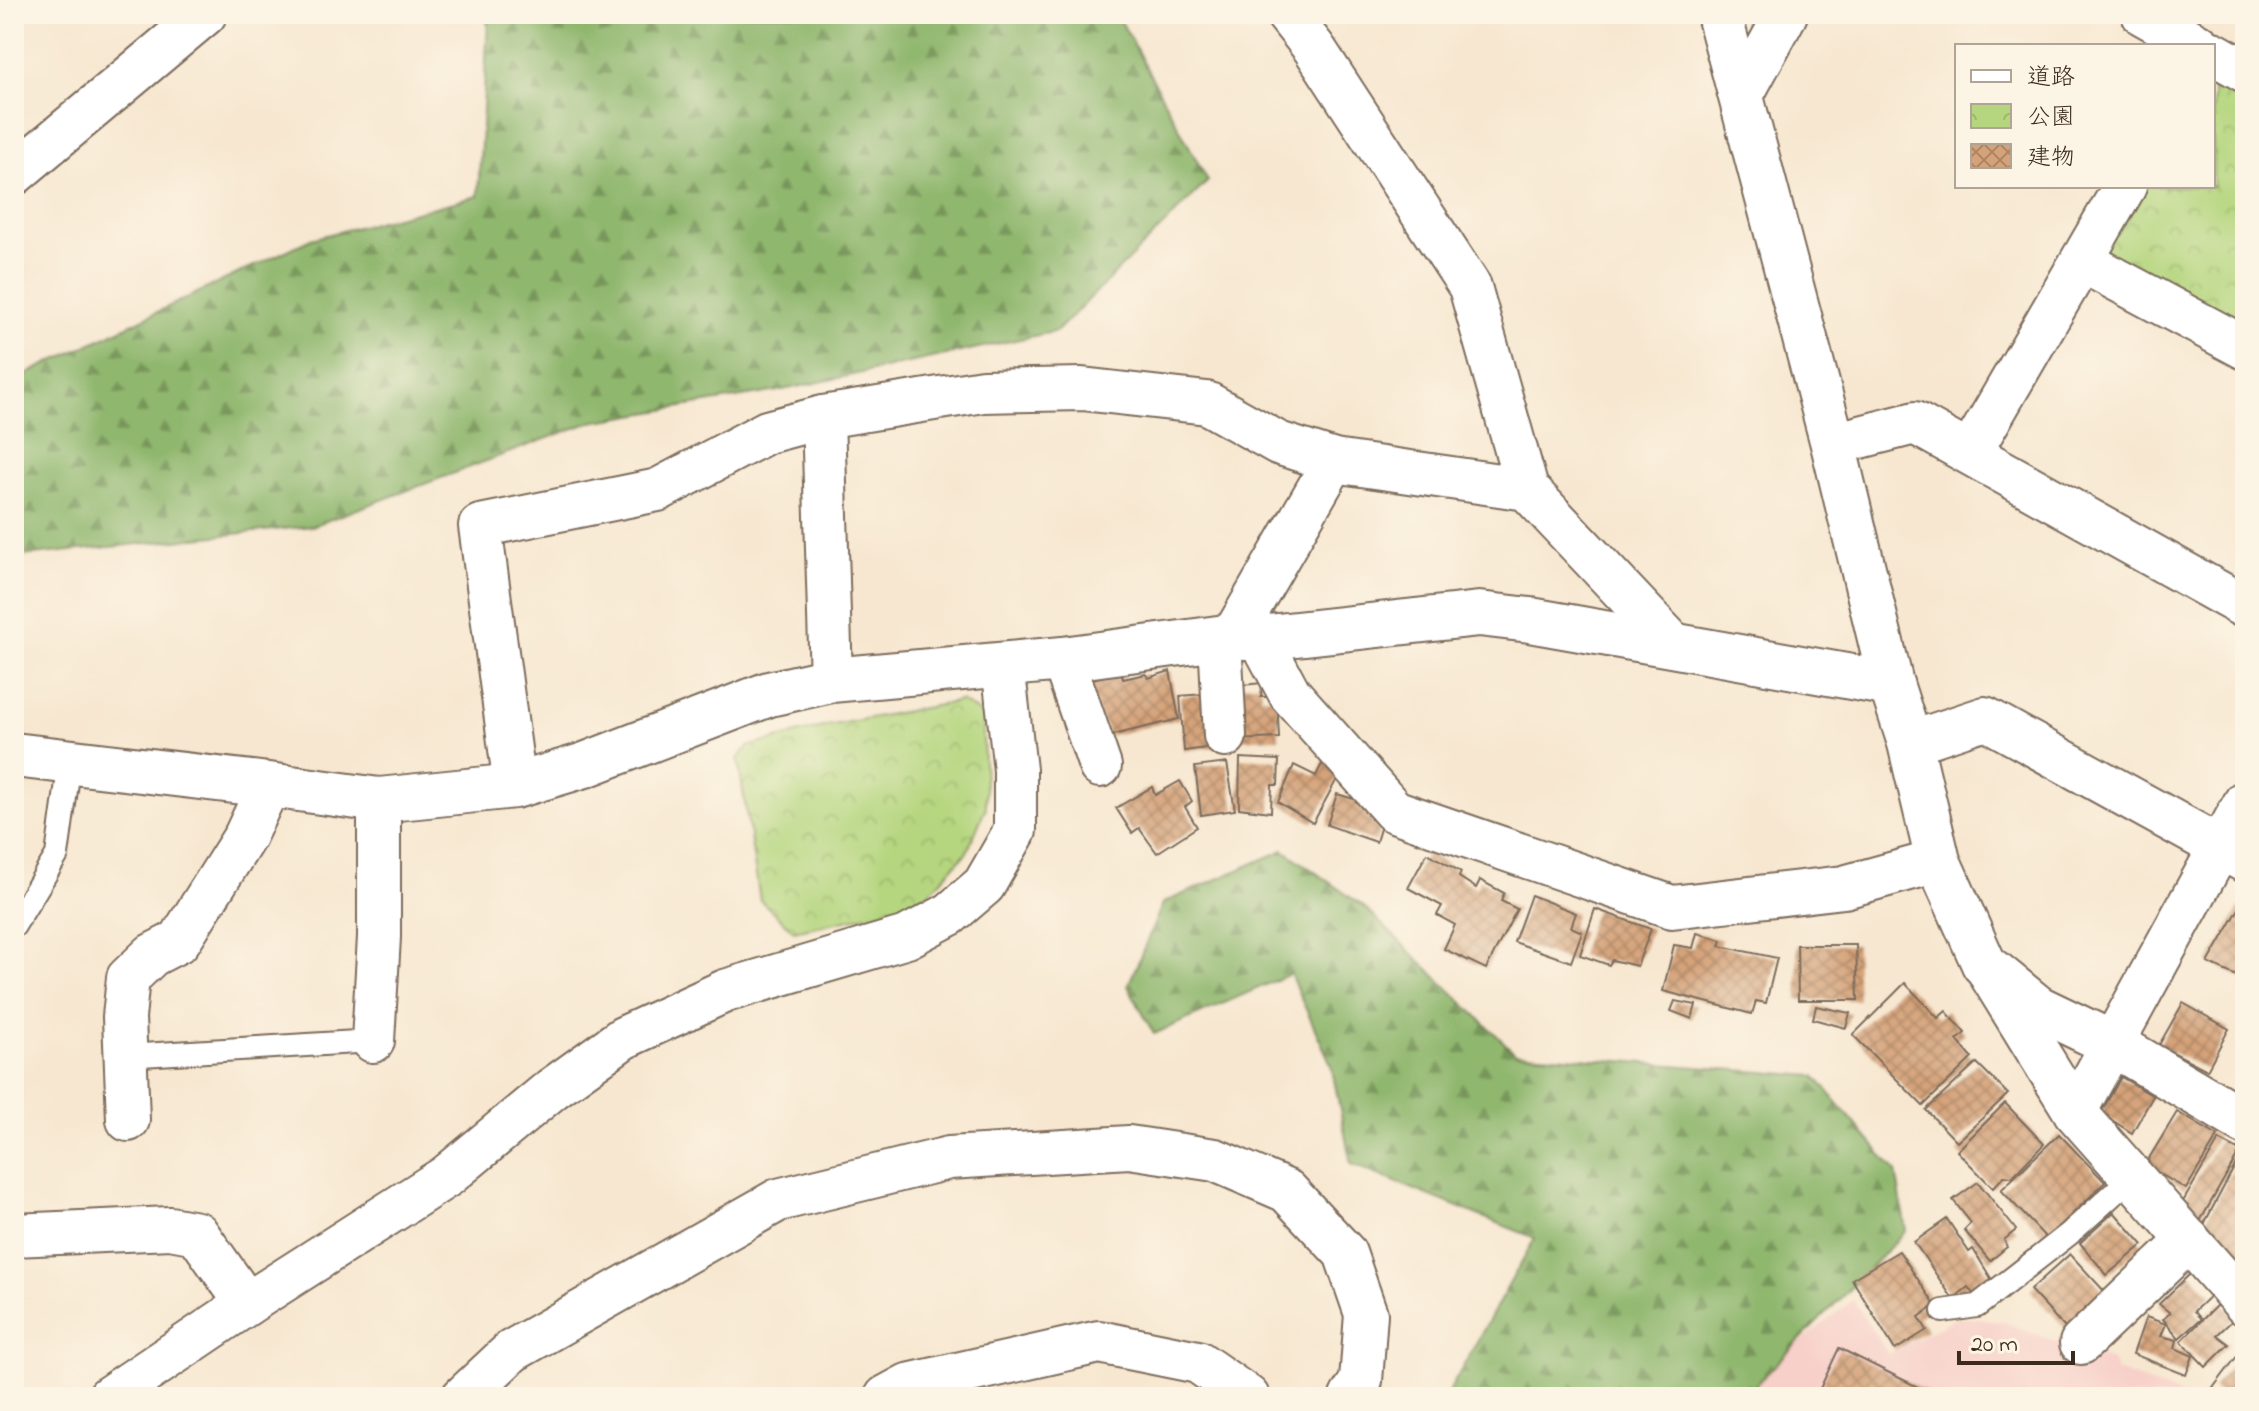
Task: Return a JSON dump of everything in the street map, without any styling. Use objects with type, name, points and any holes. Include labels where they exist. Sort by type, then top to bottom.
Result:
[{"type":"street","points":[[14,174],[205,14]]},
{"type":"street","points":[[1287,14],[1314,48],[1470,287],[1527,489],[1674,645]]},
{"type":"street","points":[[1719,14],[1833,444],[1938,861],[1984,964],[2075,1112],[2245,1304]]},
{"type":"street","points":[[1741,97],[1786,14]]},
{"type":"street","points":[[2143,14],[2196,44]]},
{"type":"street","points":[[2215,54],[2245,71]]},
{"type":"street","points":[[1970,453],[2124,188]]},
{"type":"street","points":[[2082,261],[2245,348]]},
{"type":"street","points":[[515,786],[480,526],[658,490],[767,432],[823,417],[983,391],[1082,389],[1207,403],[1278,443],[1334,461],[1527,489]]},
{"type":"street","points":[[823,417],[831,680]]},
{"type":"street","points":[[1833,444],[1915,423],[2245,607]]},
{"type":"street","points":[[1225,736],[1238,637],[1334,461]]},
{"type":"street","points":[[14,755],[379,800],[515,786],[585,765],[769,694],[831,680],[1063,659],[1238,637],[1479,614],[1530,620],[1891,684]]},
{"type":"street","points":[[1238,637],[1394,811],[1672,907],[1844,887],[1938,861]]},
{"type":"street","points":[[1063,659],[1100,766]]},
{"type":"street","points":[[109,1397],[447,1176],[552,1089],[623,1038],[725,991],[907,937],[950,914],[984,885],[1015,831],[1015,770],[1003,665]]},
{"type":"street","points":[[1910,743],[1985,718],[2233,854]]},
{"type":"street","points":[[128,1120],[124,1017],[128,978],[152,955],[179,941],[245,836],[269,785]]},
{"type":"street","points":[[373,1041],[379,937],[379,800]]},
{"type":"street","points":[[2075,1112],[2113,1044],[2233,854],[2245,802]]},
{"type":"street","points":[[1984,964],[2038,1008],[2113,1044],[2245,1122]]},
{"type":"street","points":[[463,1397],[512,1351],[778,1200],[949,1158],[1129,1147],[1215,1160],[1287,1191],[1345,1253],[1366,1314],[1361,1381],[1351,1397]]},
{"type":"street","points":[[14,1235],[170,1228],[197,1233],[247,1304]]},
{"type":"street","points":[[2081,1343],[2189,1240]]},
{"type":"street","points":[[886,1397],[908,1385],[1099,1342],[1198,1362],[1248,1397]]},
{"type":"lane","points":[[14,926],[57,855],[70,761]]},
{"type":"lane","points":[[125,1056],[373,1041]]},
{"type":"lane","points":[[1943,1311],[1977,1306],[2069,1234],[2132,1177]]},
{"type":"shaded area","points":[[1853,1300],[1888,1354],[1958,1317],[2004,1322],[2056,1342],[2063,1337],[2113,1362],[2116,1370],[2185,1397],[1730,1397]]},
{"type":"green space","points":[[480,14],[1117,14],[1208,181],[1057,331],[778,391],[591,422],[312,526],[14,557],[14,380],[311,239],[478,196],[488,23]]},
{"type":"green space","points":[[2215,77],[2245,94],[2245,328],[2098,248],[2131,188],[2215,188]]},
{"type":"green space","points":[[961,701],[982,715],[986,807],[967,852],[928,894],[897,909],[794,931],[760,900],[738,759],[748,747],[827,726]]},
{"type":"green space","points":[[1284,850],[1363,906],[1515,1053],[1815,1076],[1896,1172],[1906,1231],[1744,1397],[1446,1397],[1535,1238],[1351,1164],[1331,1064],[1290,974],[1154,1034],[1128,986],[1163,903]]},
{"type":"building","points":[[1121,671],[1123,679],[1146,674],[1148,678],[1170,671],[1179,719],[1109,736],[1085,681]]},
{"type":"building","points":[[1262,683],[1261,697],[1277,697],[1279,738],[1234,740],[1232,686]]},
{"type":"building","points":[[1216,693],[1221,746],[1184,751],[1180,696]]},
{"type":"building","points":[[1240,758],[1279,760],[1278,785],[1272,785],[1271,812],[1239,808]]},
{"type":"building","points":[[1324,760],[1342,770],[1313,823],[1278,802],[1294,765],[1316,776]]},
{"type":"building","points":[[1227,763],[1235,810],[1201,815],[1195,767]]},
{"type":"building","points":[[1180,781],[1192,801],[1185,807],[1197,827],[1157,853],[1139,828],[1132,833],[1116,808],[1152,787],[1155,795]]},
{"type":"building","points":[[1337,794],[1374,805],[1371,819],[1382,822],[1376,842],[1327,825]]},
{"type":"building","points":[[1427,853],[1461,872],[1459,877],[1476,888],[1480,880],[1504,893],[1501,901],[1517,909],[1486,969],[1444,949],[1455,925],[1437,915],[1442,906],[1408,888]]},
{"type":"building","points":[[1531,895],[1576,913],[1571,927],[1582,932],[1571,962],[1514,942]]},
{"type":"building","points":[[2245,898],[2245,980],[2208,963]]},
{"type":"building","points":[[1595,909],[1651,929],[1637,966],[1612,960],[1609,965],[1580,955]]},
{"type":"building","points":[[1697,933],[1722,940],[1720,946],[1777,958],[1766,1003],[1756,1001],[1752,1014],[1663,991],[1674,945],[1693,948]]},
{"type":"building","points":[[1797,945],[1856,945],[1858,1000],[1798,1000]]},
{"type":"building","points":[[1905,983],[1938,1018],[1946,1011],[1965,1033],[1957,1040],[1972,1058],[1923,1106],[1853,1035]]},
{"type":"building","points":[[1675,1001],[1696,1005],[1692,1019],[1671,1011]]},
{"type":"building","points":[[2183,1003],[2229,1029],[2207,1070],[2159,1045]]},
{"type":"building","points":[[1816,1006],[1850,1013],[1846,1028],[1813,1019]]},
{"type":"building","points":[[1977,1063],[2008,1094],[1957,1142],[1926,1110]]},
{"type":"building","points":[[2121,1077],[2153,1096],[2132,1133],[2101,1113]]},
{"type":"building","points":[[2005,1103],[2044,1144],[2012,1177],[2004,1176],[1993,1188],[1957,1151]]},
{"type":"building","points":[[2177,1112],[2218,1136],[2186,1189],[2145,1165]]},
{"type":"building","points":[[2059,1134],[2105,1182],[2047,1239],[2001,1190]]},
{"type":"building","points":[[2219,1140],[2240,1151],[2199,1223],[2181,1205]]},
{"type":"building","points":[[2239,1158],[2245,1161],[2245,1248],[2236,1264],[2204,1224]]},
{"type":"building","points":[[1978,1182],[2016,1230],[2004,1240],[2007,1247],[1990,1261],[1964,1230],[1971,1223],[1953,1200]]},
{"type":"building","points":[[2114,1212],[2143,1245],[2107,1275],[2080,1243]]},
{"type":"building","points":[[1947,1219],[1969,1252],[1973,1249],[1992,1280],[1973,1294],[1968,1287],[1953,1299],[1914,1242]]},
{"type":"building","points":[[1899,1251],[1935,1305],[1919,1317],[1927,1330],[1895,1350],[1852,1279]]},
{"type":"building","points":[[2070,1254],[2106,1293],[2066,1329],[2030,1290]]},
{"type":"building","points":[[2191,1273],[2212,1294],[2194,1311],[2201,1319],[2179,1338],[2163,1319],[2170,1313],[2159,1304]]},
{"type":"building","points":[[2221,1301],[2236,1317],[2217,1335],[2229,1344],[2206,1367],[2181,1341]]},
{"type":"building","points":[[2146,1317],[2166,1324],[2161,1336],[2177,1340],[2175,1348],[2193,1356],[2186,1375],[2133,1354]]},
{"type":"building","points":[[1839,1348],[1938,1397],[1816,1397]]},
{"type":"building","points":[[2238,1355],[2245,1362],[2245,1397],[2225,1397],[2213,1388]]}]
